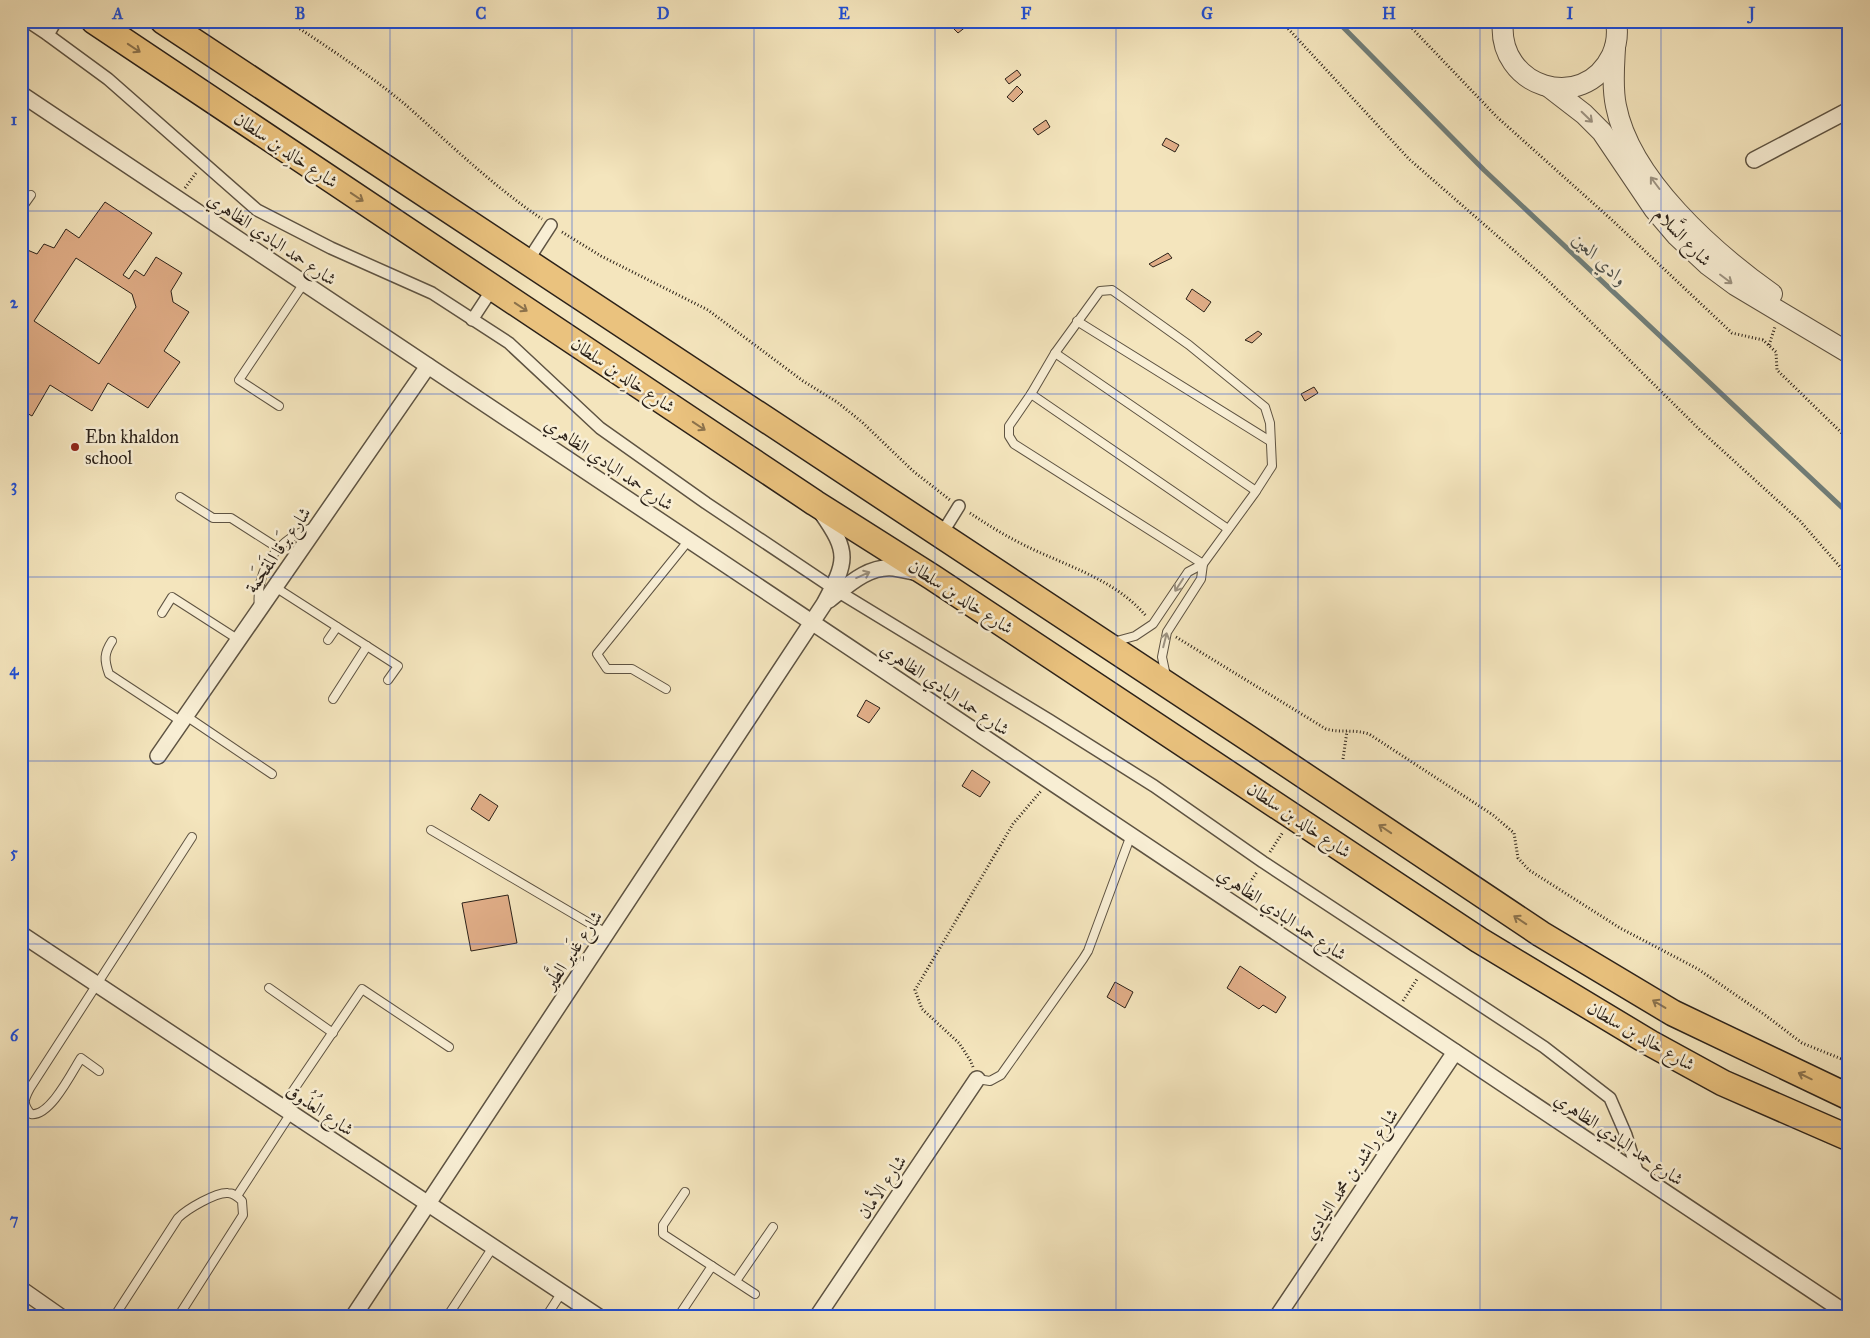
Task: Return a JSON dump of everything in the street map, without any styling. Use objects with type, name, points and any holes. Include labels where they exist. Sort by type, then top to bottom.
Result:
[{"type":"main road","name":"شارع خالِد بن سلطان","points":[[94,21],[815,504],[932,577],[1479,940],[1650,1043],[1723,1083],[1849,1138]]},
{"type":"main road","name":"شارع خالِد بن سلطان","points":[[163,21],[1550,939],[1673,1013],[1849,1097]]},
{"type":"street","points":[[27,21],[108,79],[257,210],[331,248],[432,293],[509,344],[600,428],[706,503],[836,590],[1154,786],[1263,862],[1544,1047],[1610,1098],[1626,1136],[1638,1174]]},
{"type":"street","points":[[48,35],[56,21]]},
{"type":"street","name":"شارع السَّلام","points":[[1503,21],[1502,34],[1506,52],[1516,68],[1531,80],[1548,87],[1584,114],[1602,132],[1654,209],[1677,236],[1708,265],[1735,285],[1849,353]]},
{"type":"street","name":"شارع السَّلام","points":[[1616,21],[1618,29],[1613,86],[1616,106],[1624,132],[1649,175],[1668,202],[1689,225],[1719,252],[1767,291],[1830,336],[1849,353]]},
{"type":"street","points":[[1548,87],[1565,88],[1582,84],[1596,75],[1608,63],[1615,48]]},
{"type":"street","name":"شارع حمد البادي الظاهري","points":[[21,94],[1849,1315]]},
{"type":"street","points":[[1754,160],[1849,110]]},
{"type":"street","points":[[527,262],[551,225]]},
{"type":"street","points":[[472,320],[493,288]]},
{"type":"street","name":"شارع بَرقا المَقحَمة","points":[[158,756],[428,366]]},
{"type":"street","name":"شارع غَدِير الطَّير","points":[[815,504],[841,544],[843,558],[836,590]]},
{"type":"street","points":[[941,535],[959,506]]},
{"type":"street","name":"شارع غَدِير الطَّير","points":[[353,1317],[824,604],[836,590],[876,569],[893,568],[932,577]]},
{"type":"street","name":"شارع العُذُوق","points":[[21,934],[599,1317]]},
{"type":"street","name":"شارع راشد بن محمد النيادي","points":[[1277,1317],[1455,1052]]},
{"type":"street","name":"شارع الأمان","points":[[817,1317],[977,1079]]},
{"type":"street","points":[[21,1289],[61,1317]]},
{"type":"lane","points":[[21,209],[31,195]]},
{"type":"lane","points":[[279,406],[239,380],[304,283]]},
{"type":"lane","points":[[1102,642],[1114,642],[1130,638],[1145,631],[1153,624],[1188,572],[1203,564],[1272,466],[1270,423],[1264,407],[1189,345],[1112,290],[1100,292],[1055,353],[1031,394],[1009,426],[1010,436],[1014,444],[1203,564]]},
{"type":"lane","points":[[1077,321],[1270,441]]},
{"type":"lane","points":[[1055,353],[1256,490]]},
{"type":"lane","points":[[1031,394],[1228,529]]},
{"type":"lane","points":[[180,497],[213,518],[231,518],[278,548]]},
{"type":"lane","points":[[259,610],[258,599],[261,577],[268,561],[278,548],[296,534],[317,527]]},
{"type":"lane","points":[[666,689],[632,669],[607,669],[597,654],[689,540]]},
{"type":"lane","points":[[1171,687],[1166,678],[1162,657],[1167,632],[1201,579],[1203,564]]},
{"type":"lane","points":[[275,587],[398,666],[388,680]]},
{"type":"lane","points":[[162,613],[172,597],[239,640]]},
{"type":"lane","points":[[328,640],[337,627]]},
{"type":"lane","points":[[112,641],[105,651],[105,664],[109,674],[272,774]]},
{"type":"lane","points":[[332,699],[367,646]]},
{"type":"lane","points":[[431,830],[606,933]]},
{"type":"lane","points":[[977,1079],[990,1081],[1001,1075],[1083,959],[1088,951],[1131,835]]},
{"type":"lane","points":[[99,1071],[81,1058],[52,1102],[41,1113],[31,1114],[25,1105],[23,1098],[98,985],[192,837]]},
{"type":"lane","points":[[269,988],[333,1033]]},
{"type":"lane","points":[[237,1196],[286,1110],[362,988],[449,1047]]},
{"type":"lane","points":[[685,1192],[663,1225],[663,1234],[756,1294]]},
{"type":"lane","points":[[114,1317],[173,1224],[184,1212],[191,1207],[224,1193],[237,1196],[243,1206],[243,1215],[178,1317]]},
{"type":"lane","points":[[736,1281],[774,1227]]},
{"type":"lane","points":[[447,1317],[493,1247]]},
{"type":"lane","points":[[678,1317],[712,1266]]},
{"type":"lane","points":[[546,1317],[562,1292]]},
{"type":"path","points":[[288,21],[338,54],[406,105],[514,201],[601,256],[708,310],[803,381],[843,407],[936,490],[1014,540],[1100,579],[1136,604],[1153,624]]},
{"type":"path","points":[[1281,21],[1409,159],[1541,274],[1592,322],[1700,430],[1800,521],[1849,577]]},
{"type":"path","points":[[1405,21],[1497,117],[1614,221],[1732,333],[1763,340],[1776,352],[1777,370],[1849,440]]},
{"type":"path","points":[[178,199],[204,162]]},
{"type":"path","points":[[1167,632],[1326,729],[1337,732],[1357,730],[1369,734],[1493,815],[1514,833],[1518,858],[1529,870],[1620,928],[1698,969],[1802,1043],[1849,1062]]},
{"type":"path","points":[[1343,759],[1347,731]]},
{"type":"path","points":[[977,1079],[970,1060],[959,1043],[922,1009],[916,990],[1013,824],[1049,781]]},
{"type":"path","points":[[1396,1012],[1424,969]]},
{"type":"building","points":[[962,21],[972,22],[958,33],[954,29]]},
{"type":"building","points":[[1017,70],[1021,75],[1009,84],[1005,79]]},
{"type":"building","points":[[1017,86],[1023,92],[1013,102],[1007,97]]},
{"type":"building","points":[[1046,120],[1050,127],[1038,135],[1033,129]]},
{"type":"building","points":[[1166,138],[1179,145],[1175,152],[1162,145]]},
{"type":"building","name":"Ebn khaldon school","points":[[105,202],[152,233],[123,275],[129,279],[135,270],[144,276],[156,257],[182,273],[171,291],[173,302],[189,312],[164,351],[180,362],[148,408],[108,383],[92,411],[50,385],[32,416],[21,410],[21,256],[25,249],[37,254],[44,244],[54,248],[66,229],[79,238]],"holes":[[[76,258],[132,294],[136,307],[99,364],[34,321]]]},
{"type":"building","points":[[1168,253],[1172,258],[1153,267],[1149,264]]},
{"type":"building","points":[[1192,289],[1211,302],[1204,312],[1186,299]]},
{"type":"building","points":[[1258,331],[1262,334],[1252,343],[1245,340]]},
{"type":"building","points":[[1314,387],[1318,393],[1305,401],[1301,394]]},
{"type":"building","points":[[866,700],[880,708],[869,723],[857,716]]},
{"type":"building","points":[[972,770],[990,782],[980,797],[962,786]]},
{"type":"building","points":[[480,794],[498,806],[489,821],[471,809]]},
{"type":"building","points":[[508,895],[517,943],[471,951],[462,903]]},
{"type":"building","points":[[1240,966],[1286,997],[1276,1013],[1263,1005],[1259,1009],[1227,988]]},
{"type":"building","points":[[1115,982],[1133,992],[1125,1008],[1107,997]]},
{"type":"waterway","name":"وادي العين","points":[[1337,21],[1484,170],[1849,514]]},
{"type":"place","name":"Ebn khaldon school","points":[[75,447]]}]
